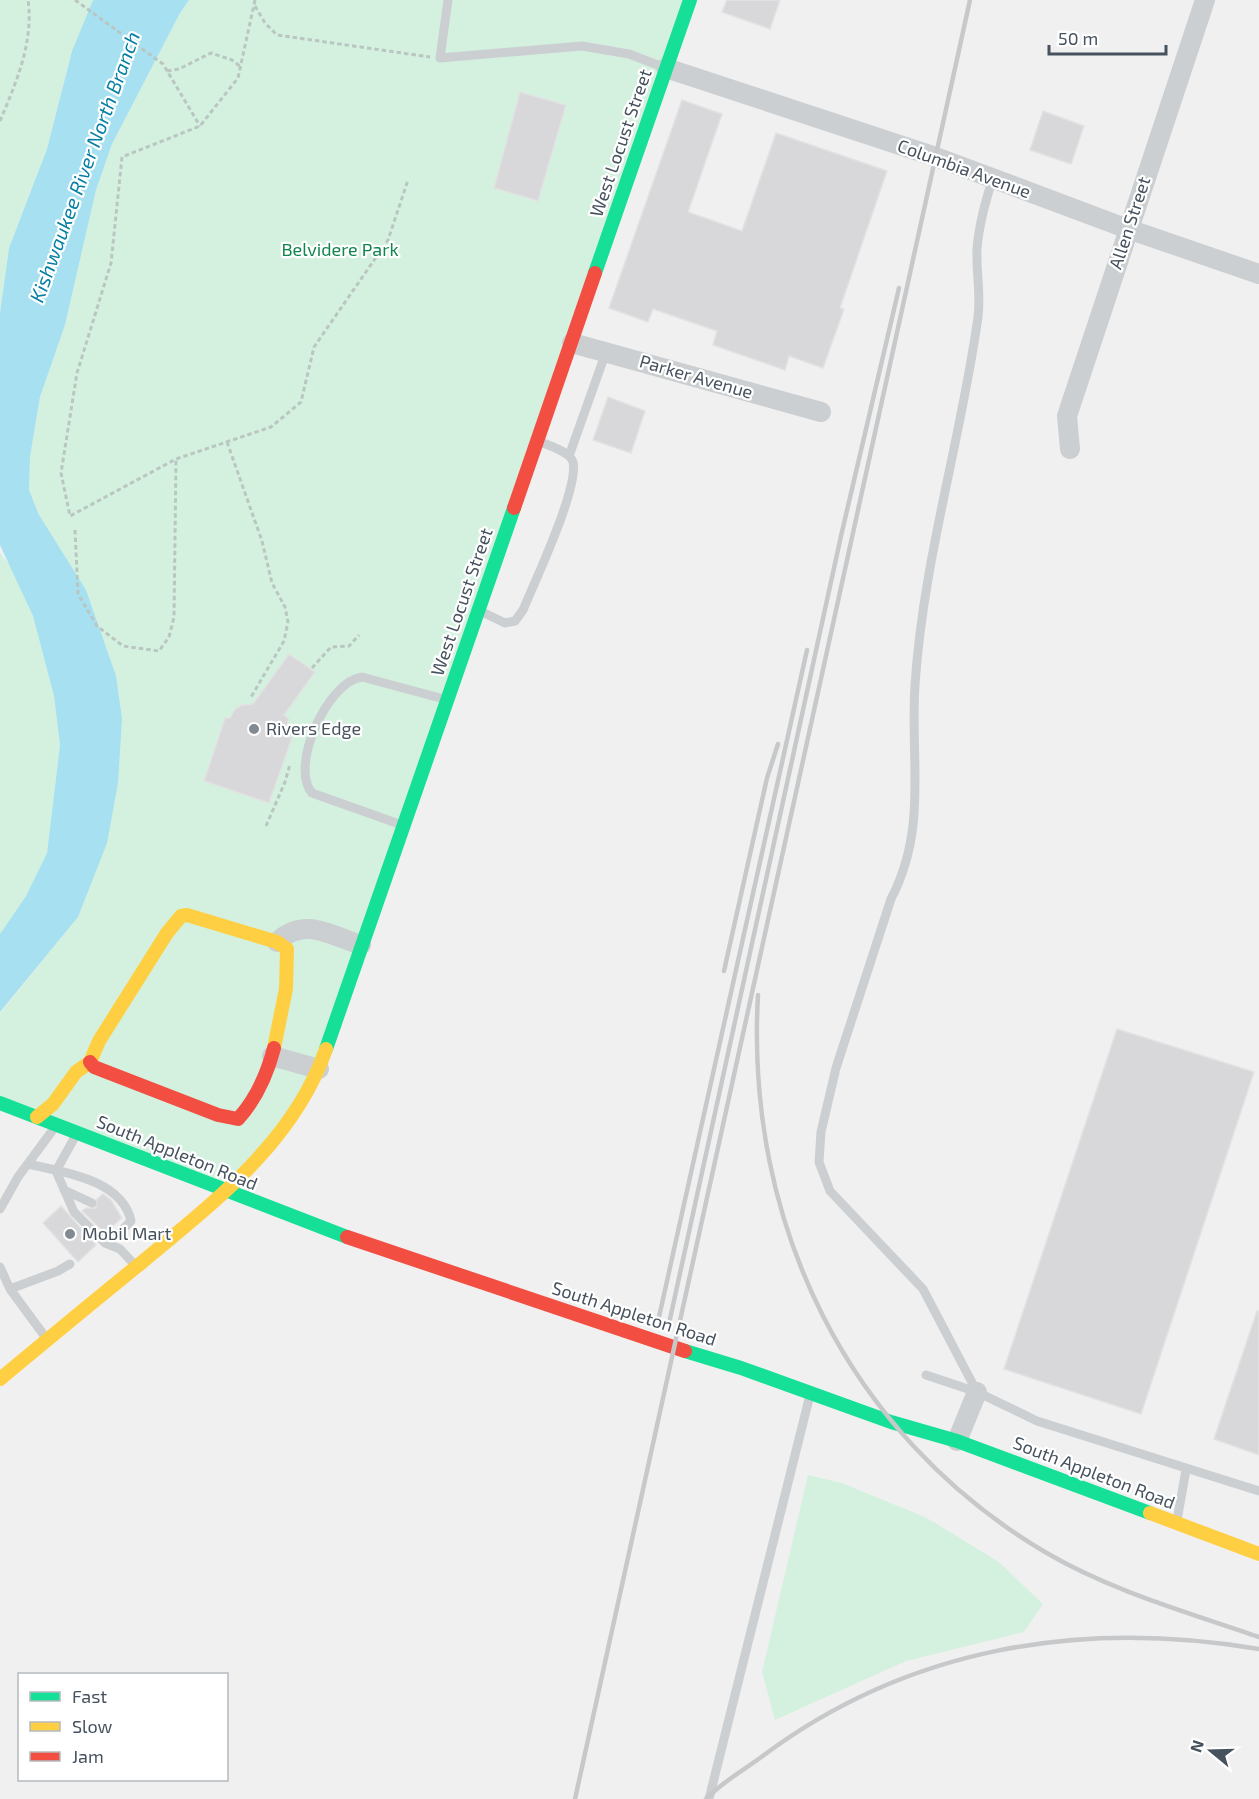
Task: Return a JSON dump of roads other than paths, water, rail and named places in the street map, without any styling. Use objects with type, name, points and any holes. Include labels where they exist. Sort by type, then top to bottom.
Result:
[{"type":"street","name":"West Locust Street","points":[[0,1379],[225,1192],[278,1137],[319,1069],[690,0]]},
{"type":"street","name":"Allen Street","points":[[1070,449],[1067,416],[1205,0]]},
{"type":"street","name":"Columbia Avenue","points":[[666,68],[993,178],[1128,229],[1259,274]]},
{"type":"street","name":"Parker Avenue","points":[[572,343],[821,412]]},
{"type":"street","points":[[37,1117],[53,1104],[76,1072],[90,1062],[92,1052],[105,1031],[167,933],[181,916],[187,915],[277,942],[287,949],[288,965],[280,1031],[272,1056],[249,1108],[238,1119],[187,1103],[94,1067],[90,1062]]},
{"type":"street","points":[[277,942],[286,932],[307,927],[361,945]]},
{"type":"street","points":[[272,1056],[319,1069]]},
{"type":"street","name":"South Appleton Road","points":[[0,1103],[333,1232],[891,1422],[957,1441],[1259,1554]]},
{"type":"street","points":[[957,1441],[977,1392]]},
{"type":"lane","points":[[448,0],[440,58],[582,46],[629,54],[666,68]]},
{"type":"lane","points":[[977,1392],[922,1289],[830,1191],[819,1162],[821,1132],[836,1068],[891,899],[904,874],[914,835],[915,686],[922,616],[976,326],[977,249],[982,210],[993,178]]},
{"type":"lane","points":[[569,456],[606,352]]},
{"type":"lane","points":[[478,610],[505,623],[515,621],[523,610],[571,488],[573,462],[569,456],[537,441]]},
{"type":"lane","points":[[403,825],[312,793],[308,788],[303,770],[306,755],[320,717],[344,686],[354,678],[362,677],[380,681],[447,700]]},
{"type":"lane","points":[[0,1209],[28,1164],[57,1125]]},
{"type":"lane","points":[[56,1171],[77,1133]]},
{"type":"lane","points":[[28,1164],[106,1186],[128,1209],[130,1221],[117,1235]]},
{"type":"lane","points":[[56,1171],[74,1212],[105,1243],[120,1249],[136,1266]]},
{"type":"lane","points":[[64,1190],[92,1203]]},
{"type":"lane","points":[[114,1225],[120,1249]]},
{"type":"lane","points":[[10,1289],[58,1271],[70,1264]]},
{"type":"lane","points":[[0,1267],[10,1289],[47,1340]]},
{"type":"lane","points":[[926,1375],[977,1392],[1037,1420],[1186,1470],[1259,1491]]},
{"type":"lane","points":[[709,1799],[811,1393]]},
{"type":"lane","points":[[1177,1523],[1186,1470]]},
{"type":"water","name":"Kishwaukee River North Branch","points":[[93,0],[189,0],[180,13],[112,144],[96,190],[65,325],[40,397],[30,457],[29,490],[39,515],[86,590],[116,676],[122,719],[118,783],[107,843],[78,917],[0,1012],[0,934],[26,896],[47,853],[60,745],[54,696],[33,616],[0,545],[0,313],[9,248],[47,149],[72,51]]},
{"type":"railway","points":[[575,1799],[970,0]]},
{"type":"railway","points":[[670,1319],[841,536],[899,288]]},
{"type":"railway","points":[[659,1317],[807,650]]},
{"type":"railway","points":[[724,971],[767,778],[778,744]]},
{"type":"railway","points":[[758,995],[758,1079],[770,1161],[791,1240],[822,1315],[864,1384],[915,1448],[975,1504],[1045,1552],[1070,1566],[1123,1589],[1259,1637]]},
{"type":"railway","points":[[706,1799],[732,1777],[816,1720],[875,1690],[936,1667],[998,1651],[1062,1641],[1127,1638],[1192,1641],[1259,1649]]},
{"type":"place","name":"Rivers Edge","points":[[254,729]]},
{"type":"place","name":"Mobil Mart","points":[[70,1234]]},
{"type":"park label","name":"Belvidere Park","points":[[340,250]]}]
